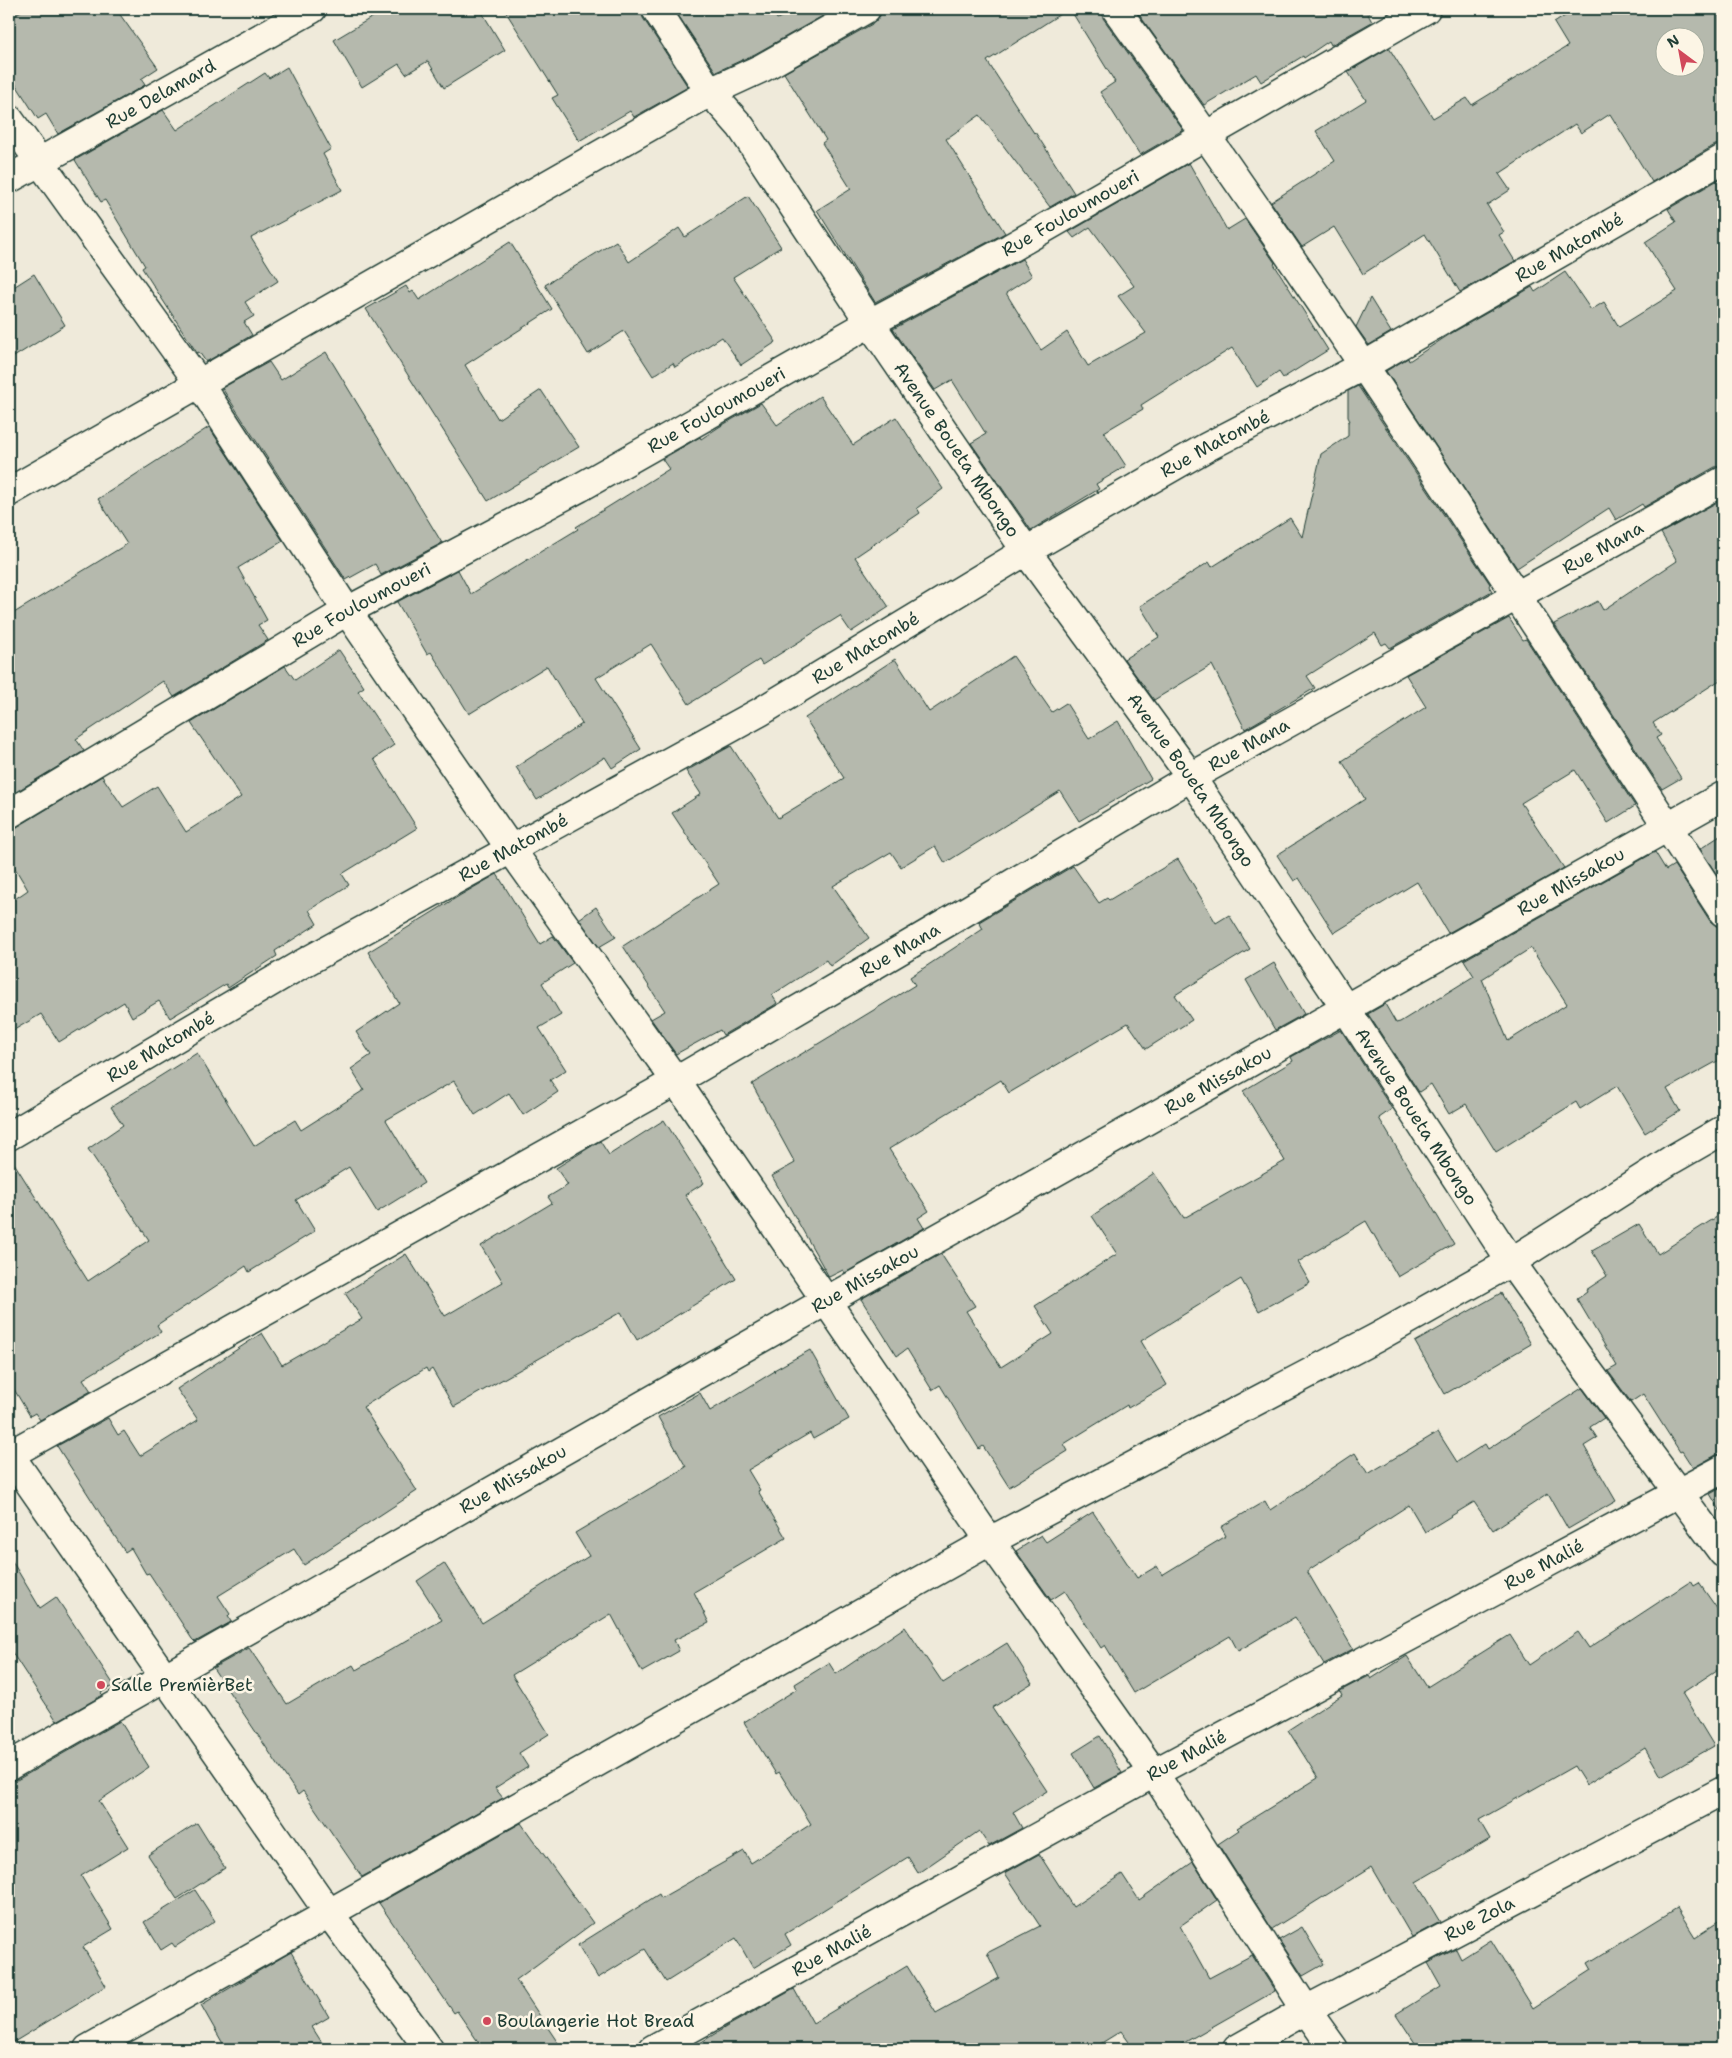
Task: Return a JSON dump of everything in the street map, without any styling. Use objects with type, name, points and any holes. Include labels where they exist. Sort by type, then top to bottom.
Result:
[{"type":"street","name":"Rue Delamard","points":[[9,179],[312,9]]},
{"type":"street","name":"Avenue Boueta Mbongo","points":[[656,9],[710,92],[741,127],[870,323],[1026,551],[1191,777],[1511,1262],[1584,1365],[1723,1553]]},
{"type":"street","points":[[9,492],[710,92],[762,68],[866,9]]},
{"type":"street","points":[[1116,9],[1207,135],[1364,365],[1723,912]]},
{"type":"street","name":"Rue Fouloumoueri","points":[[9,814],[347,611],[579,488],[870,323],[1010,248],[1426,9]]},
{"type":"street","points":[[9,119],[199,384],[347,611],[510,848],[676,1081],[990,1541],[1154,1773],[1306,2010],[1334,2049]]},
{"type":"street","name":"Rue Matombé","points":[[9,1136],[300,965],[760,712],[1026,551],[1208,447],[1364,365],[1723,159]]},
{"type":"street","name":"Rue Mana","points":[[9,1455],[676,1081],[1191,777],[1723,481]]},
{"type":"street","name":"Rue Missakou","points":[[9,1766],[826,1301],[1346,1010],[1723,796]]},
{"type":"street","points":[[88,2049],[990,1541],[1376,1338],[1511,1262],[1671,1160],[1723,1130]]},
{"type":"street","points":[[9,1455],[330,1913],[429,2049]]},
{"type":"street","name":"Rue Malié","points":[[652,2049],[1154,1773],[1723,1469]]},
{"type":"street","name":"Rue Zola","points":[[1237,2049],[1306,2010],[1723,1790]]},
{"type":"building","points":[[24,9],[116,9],[158,68],[141,79],[145,85],[58,134],[46,114],[38,119],[9,74],[9,19]]},
{"type":"building","points":[[386,9],[480,9],[505,50],[444,88],[428,61],[406,74],[399,64],[362,87],[334,40]]},
{"type":"building","points":[[504,9],[641,9],[643,18],[688,87],[634,117],[630,111],[579,141],[552,98],[558,95]]},
{"type":"building","points":[[674,9],[771,9],[777,19],[797,9],[835,9],[755,54],[716,72]]},
{"type":"building","points":[[882,9],[1068,9],[987,61],[1074,193],[1050,207],[980,115],[946,139],[1005,233],[875,302],[817,210],[851,189],[822,143],[826,140],[784,73],[874,23],[880,16]]},
{"type":"building","points":[[1070,9],[1101,9],[1103,18],[1183,130],[1140,155],[1100,92],[1115,82]]},
{"type":"building","points":[[1135,9],[1376,9],[1368,14],[1372,22],[1331,45],[1329,41],[1304,58],[1303,56],[1261,82],[1256,74],[1204,105]]},
{"type":"building","points":[[1576,9],[1723,9],[1723,143],[1715,145],[1652,182],[1610,114],[1581,133],[1575,124],[1499,174],[1510,190],[1487,205],[1504,232],[1499,235],[1515,261],[1460,292],[1425,234],[1363,274],[1334,227],[1302,247],[1271,202],[1335,161],[1316,131],[1366,100],[1348,72],[1389,48],[1433,118],[1467,98],[1472,105],[1568,46],[1554,23]]},
{"type":"building","points":[[287,67],[331,149],[323,154],[342,190],[251,238],[278,281],[245,302],[254,316],[244,322],[252,335],[206,362],[199,352],[197,353],[142,268],[145,266],[105,200],[101,202],[75,160],[163,110],[177,130],[265,73],[269,78]]},
{"type":"building","points":[[1189,163],[1227,230],[1245,219],[1275,263],[1328,350],[1283,378],[1279,372],[1257,387],[1232,348],[1141,405],[1143,409],[1104,432],[1126,466],[1096,484],[1099,489],[1031,530],[971,443],[986,434],[952,380],[935,390],[893,329],[1022,259],[1032,276],[1006,293],[1041,350],[1067,332],[1088,366],[1146,333],[1118,296],[1134,286],[1090,227],[1074,238],[1069,232]]},
{"type":"building","points":[[1723,177],[1723,465],[1715,467],[1644,507],[1642,504],[1616,520],[1609,508],[1517,568],[1386,371],[1408,358],[1409,361],[1450,334],[1532,287],[1535,292],[1565,272],[1591,310],[1604,302],[1619,327],[1677,291],[1645,242],[1676,222],[1668,209]]},
{"type":"building","points":[[748,196],[781,247],[733,277],[776,342],[741,365],[722,337],[675,367],[673,363],[653,376],[624,331],[588,354],[545,285],[616,241],[629,262],[679,228],[685,237]]},
{"type":"building","points":[[510,242],[552,309],[465,365],[498,419],[541,390],[579,447],[488,501],[366,309],[406,286],[410,293],[413,291],[419,300]]},
{"type":"building","points":[[34,274],[65,325],[9,360],[9,290]]},
{"type":"building","points":[[1370,298],[1391,332],[1369,345],[1356,327]]},
{"type":"building","points":[[326,352],[442,543],[381,575],[375,564],[346,580],[222,388],[269,362],[281,380]]},
{"type":"building","points":[[1358,386],[1490,584],[1489,586],[1492,591],[1390,648],[1386,643],[1382,645],[1375,633],[1307,676],[1315,688],[1245,729],[1212,665],[1154,700],[1124,659],[1159,637],[1140,606],[1209,562],[1212,567],[1290,518],[1302,537],[1321,454],[1348,436],[1348,422],[1350,421],[1348,417],[1348,391]]},
{"type":"building","points":[[820,396],[853,445],[896,417],[943,489],[917,508],[920,513],[855,557],[889,607],[851,632],[840,616],[762,665],[759,660],[689,704],[651,644],[596,678],[641,749],[612,768],[605,757],[537,800],[516,767],[582,724],[547,666],[469,714],[431,652],[427,654],[397,602],[458,570],[471,594],[578,529],[576,527],[669,469],[662,459],[700,437],[701,439],[761,403],[777,425]]},
{"type":"building","points":[[209,427],[283,541],[238,568],[267,620],[258,625],[268,640],[174,697],[163,681],[76,739],[84,751],[9,796],[9,616],[127,544],[98,499]]},
{"type":"building","points":[[1723,499],[1723,678],[1653,723],[1661,735],[1656,738],[1681,778],[1662,789],[1554,624],[1598,601],[1603,610],[1677,561],[1661,533]]},
{"type":"building","points":[[1509,618],[1523,640],[1526,639],[1635,806],[1608,823],[1575,770],[1521,803],[1564,868],[1448,933],[1417,882],[1334,933],[1299,878],[1294,881],[1277,855],[1365,799],[1342,761],[1426,707],[1406,675]]},
{"type":"building","points":[[339,650],[364,687],[358,691],[394,745],[374,759],[417,828],[342,874],[349,885],[309,910],[317,924],[275,951],[277,956],[228,988],[226,984],[170,1018],[159,1001],[132,1017],[124,1002],[59,1042],[41,1014],[9,1033],[9,903],[28,890],[9,858],[9,830],[102,776],[123,807],[157,786],[186,832],[241,797],[191,723],[285,666],[295,680]]},
{"type":"building","points":[[1013,656],[1052,712],[1066,703],[1089,739],[1118,721],[1151,779],[1079,821],[1060,791],[945,863],[935,846],[901,867],[891,852],[833,886],[869,938],[830,966],[826,960],[772,995],[777,1003],[773,1006],[723,1035],[720,1030],[676,1054],[651,1019],[665,1011],[623,946],[719,884],[672,813],[701,794],[686,771],[731,746],[778,818],[844,778],[805,718],[895,659],[929,712]]},
{"type":"building","points":[[1723,834],[1723,884],[1700,849]]},
{"type":"building","points":[[1655,852],[1666,870],[1674,865],[1710,921],[1716,926],[1723,928],[1723,1058],[1667,1089],[1680,1111],[1645,1133],[1617,1086],[1580,1109],[1576,1102],[1496,1152],[1466,1104],[1449,1114],[1431,1084],[1419,1092],[1368,1014],[1385,1004],[1396,1023],[1400,1022],[1474,976],[1464,960]],"holes":[[[1531,948],[1567,1004],[1508,1041],[1482,979]]]},
{"type":"building","points":[[1178,859],[1216,923],[1229,915],[1250,949],[1175,995],[1192,1020],[1146,1049],[1128,1023],[1009,1093],[1001,1080],[889,1149],[929,1211],[918,1218],[924,1228],[845,1273],[843,1270],[829,1277],[772,1176],[795,1163],[752,1084],[915,985],[910,977],[983,929],[979,922],[1073,866],[1099,903],[1107,898],[1109,900]]},
{"type":"building","points":[[497,874],[540,944],[553,936],[573,963],[542,983],[561,1015],[539,1028],[566,1070],[550,1080],[558,1092],[523,1115],[509,1093],[475,1115],[454,1081],[386,1120],[424,1183],[377,1212],[349,1167],[296,1200],[315,1231],[249,1272],[246,1266],[157,1325],[161,1332],[83,1379],[91,1391],[40,1420],[35,1413],[30,1416],[9,1381],[9,1155],[88,1281],[149,1240],[88,1149],[123,1125],[111,1107],[197,1053],[254,1146],[295,1120],[301,1130],[364,1090],[351,1069],[371,1055],[356,1032],[399,1003],[368,952]]},
{"type":"building","points":[[596,907],[616,937],[599,947],[579,919]]},
{"type":"building","points":[[1274,963],[1304,1014],[1275,1030],[1246,980]]},
{"type":"building","points":[[1341,1030],[1392,1109],[1379,1118],[1454,1244],[1398,1277],[1366,1221],[1298,1262],[1310,1283],[1259,1311],[1241,1279],[1141,1341],[1167,1385],[1128,1408],[1127,1405],[1064,1444],[1068,1451],[1009,1487],[983,1446],[979,1449],[940,1385],[932,1390],[907,1349],[897,1356],[861,1299],[941,1254],[975,1306],[966,1311],[1001,1367],[1053,1334],[1035,1306],[1117,1254],[1092,1216],[1154,1173],[1184,1218],[1285,1161],[1243,1091],[1293,1061],[1291,1057]]},
{"type":"building","points":[[664,1120],[704,1183],[685,1195],[736,1279],[637,1340],[621,1312],[454,1407],[432,1369],[428,1372],[426,1368],[363,1407],[417,1491],[304,1565],[294,1549],[218,1596],[230,1614],[228,1616],[231,1622],[195,1642],[149,1573],[146,1574],[131,1548],[125,1552],[57,1446],[108,1418],[118,1435],[124,1431],[140,1456],[198,1420],[177,1389],[262,1333],[282,1365],[362,1319],[345,1293],[406,1254],[445,1316],[503,1282],[481,1246],[552,1203],[548,1197],[568,1185],[556,1168],[600,1141],[609,1155]]},
{"type":"building","points":[[1723,1213],[1723,1453],[1693,1468],[1682,1451],[1680,1452],[1643,1394],[1631,1402],[1608,1371],[1617,1366],[1577,1299],[1587,1292],[1586,1290],[1607,1276],[1592,1251],[1639,1224],[1658,1254]]},
{"type":"building","points":[[1501,1293],[1531,1344],[1445,1394],[1415,1342]]},
{"type":"building","points":[[810,1350],[849,1419],[813,1439],[810,1433],[748,1470],[760,1490],[758,1491],[786,1538],[694,1592],[709,1623],[674,1640],[679,1651],[642,1672],[611,1614],[512,1675],[549,1734],[519,1753],[528,1767],[495,1788],[503,1798],[362,1877],[303,1791],[298,1795],[213,1668],[249,1648],[287,1704],[353,1665],[356,1670],[442,1620],[417,1581],[444,1563],[482,1623],[589,1556],[575,1533],[686,1467],[658,1417],[700,1393],[710,1411],[774,1370]]},
{"type":"building","points":[[1582,1388],[1604,1418],[1590,1427],[1597,1438],[1584,1446],[1616,1501],[1568,1529],[1548,1494],[1493,1530],[1474,1502],[1425,1532],[1409,1505],[1307,1571],[1353,1649],[1324,1664],[1295,1617],[1238,1651],[1230,1636],[1134,1693],[1105,1645],[1101,1648],[1065,1591],[1051,1600],[1016,1551],[1041,1535],[1046,1542],[1093,1512],[1137,1578],[1157,1566],[1162,1575],[1226,1536],[1221,1527],[1265,1501],[1270,1510],[1355,1453],[1368,1474],[1438,1432],[1457,1462],[1485,1444],[1488,1449]]},
{"type":"building","points":[[1723,1487],[1723,1515],[1710,1494]]},
{"type":"building","points":[[9,1556],[40,1608],[56,1597],[114,1685],[101,1693],[103,1695],[57,1721],[9,1648]]},
{"type":"building","points":[[1691,1581],[1694,1586],[1699,1583],[1723,1617],[1723,1666],[1682,1693],[1714,1746],[1661,1776],[1645,1748],[1586,1785],[1574,1766],[1479,1820],[1490,1839],[1416,1882],[1440,1922],[1412,1937],[1371,1867],[1272,1929],[1218,1844],[1239,1830],[1237,1828],[1318,1778],[1288,1730],[1342,1695],[1340,1691],[1369,1676],[1371,1679],[1407,1656],[1427,1687],[1510,1635],[1529,1665],[1578,1632],[1589,1648]]},
{"type":"building","points":[[905,1627],[943,1683],[1007,1643],[1032,1683],[992,1708],[1047,1791],[1013,1812],[1022,1828],[989,1846],[979,1831],[918,1873],[908,1857],[785,1934],[791,1945],[753,1968],[736,1938],[666,1982],[645,1949],[598,1978],[578,1945],[659,1894],[661,1898],[744,1851],[751,1863],[811,1824],[779,1772],[776,1774],[744,1722],[797,1689],[795,1684],[829,1663],[836,1674]]},
{"type":"building","points":[[120,1721],[149,1767],[99,1801],[128,1847],[81,1876],[113,1929],[83,1947],[106,1986],[9,2045],[9,1782],[17,1780]]},
{"type":"building","points":[[1100,1736],[1122,1773],[1094,1788],[1073,1753]]},
{"type":"building","points":[[197,1823],[225,1868],[177,1899],[148,1855]]},
{"type":"building","points":[[521,1823],[593,1923],[516,1980],[562,2049],[483,2049],[457,2011],[454,2013],[379,1903]]},
{"type":"building","points":[[1039,1854],[1073,1907],[1122,1874],[1139,1900],[1193,1862],[1217,1900],[1180,1926],[1209,1978],[1252,1955],[1275,1991],[1173,2049],[1134,2049],[1121,2031],[1092,2049],[690,2049],[794,1989],[813,2023],[907,1966],[936,2013],[999,1978],[987,1953],[1040,1926],[1005,1873]]},
{"type":"building","points":[[195,1890],[215,1921],[175,1947],[172,1943],[161,1950],[144,1922]]},
{"type":"building","points":[[1677,1908],[1695,1937],[1723,1919],[1723,2049],[1419,2049],[1396,2014],[1441,1986],[1428,1963],[1456,1949],[1461,1959],[1491,1940],[1533,2008],[1592,1970],[1588,1963]]},
{"type":"building","points":[[1302,1927],[1324,1964],[1303,1976],[1279,1940]]},
{"type":"building","points":[[291,1952],[329,2017],[312,2027],[326,2049],[226,2049],[201,2005]]},
{"type":"place","name":"Salle PremièrBet","points":[[101,1685]]},
{"type":"place","name":"Boulangerie Hot Bread","points":[[487,2021]]}]
